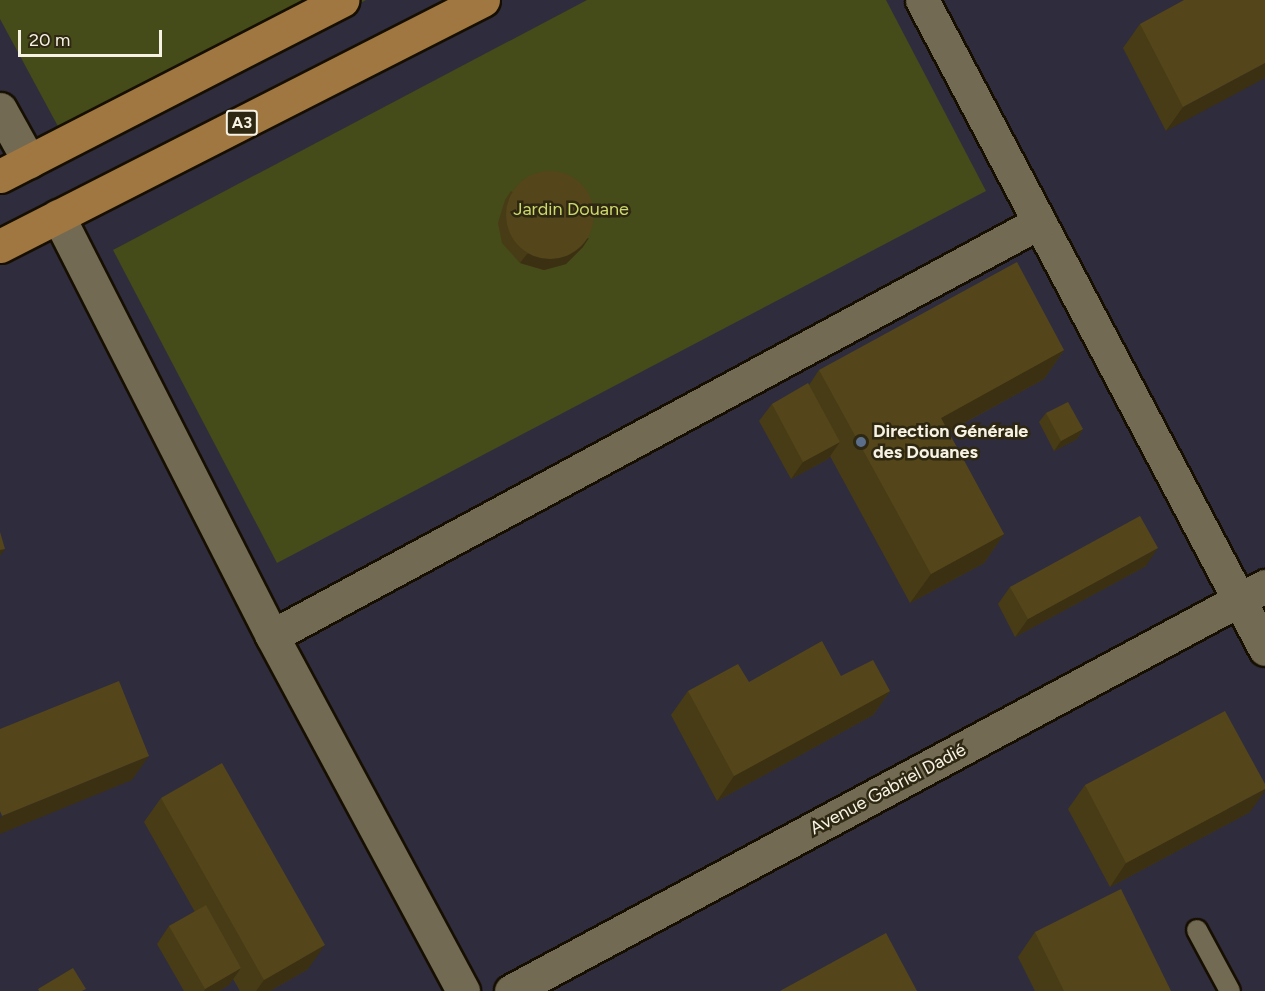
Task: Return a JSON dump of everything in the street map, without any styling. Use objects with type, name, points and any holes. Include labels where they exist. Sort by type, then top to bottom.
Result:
[{"type":"highway","points":[[0,176],[342,0]]},
{"type":"highway","name":"A3","points":[[0,246],[483,0]]},
{"type":"street","points":[[922,0],[1040,222],[1252,593],[1265,649]]},
{"type":"street","points":[[0,109],[29,161]]},
{"type":"street","points":[[58,216],[272,636],[463,991]]},
{"type":"street","points":[[272,636],[1040,222]]},
{"type":"street","name":"Avenue Gabriel Dadié","points":[[511,991],[1252,593]]},
{"type":"lane","points":[[1197,930],[1230,991]]},
{"type":"shaded area","points":[[0,0],[1265,0],[1265,991],[0,991]]},
{"type":"green space","points":[[0,0],[366,0],[74,156],[0,19]]},
{"type":"green space","name":"Jardin Douane","points":[[587,0],[886,0],[986,191],[277,563],[113,250]]},
{"type":"building","points":[[1184,0],[1265,0],[1265,63],[1183,107],[1140,24]]},
{"type":"building","points":[[541,171],[559,171],[575,178],[587,190],[594,206],[594,224],[587,240],[575,252],[559,259],[541,259],[525,252],[513,240],[506,224],[506,206],[513,190],[525,178]]},
{"type":"building","points":[[1017,262],[1064,350],[941,418],[1004,534],[931,574],[819,370]]},
{"type":"building","points":[[808,383],[840,442],[803,462],[772,404]]},
{"type":"building","points":[[1068,402],[1083,429],[1061,441],[1046,413]]},
{"type":"building","points":[[1140,516],[1158,548],[1028,619],[1010,587]]},
{"type":"building","points":[[0,532],[5,549],[0,550]]},
{"type":"building","points":[[822,641],[841,676],[873,660],[890,691],[734,776],[688,691],[738,664],[749,682]]},
{"type":"building","points":[[119,681],[149,756],[2,816],[0,811],[0,729]]},
{"type":"building","points":[[1225,711],[1265,784],[1265,789],[1126,863],[1085,785]]},
{"type":"building","points":[[222,763],[325,945],[264,980],[161,798]]},
{"type":"building","points":[[1121,889],[1171,991],[1064,991],[1035,932]]},
{"type":"building","points":[[206,905],[241,968],[205,989],[169,926]]},
{"type":"building","points":[[886,933],[917,991],[780,991]]},
{"type":"building","points":[[73,968],[86,989],[82,991],[39,991],[38,989]]},
{"type":"place","name":"Direction Générale des Douanes","points":[[861,442]]}]
